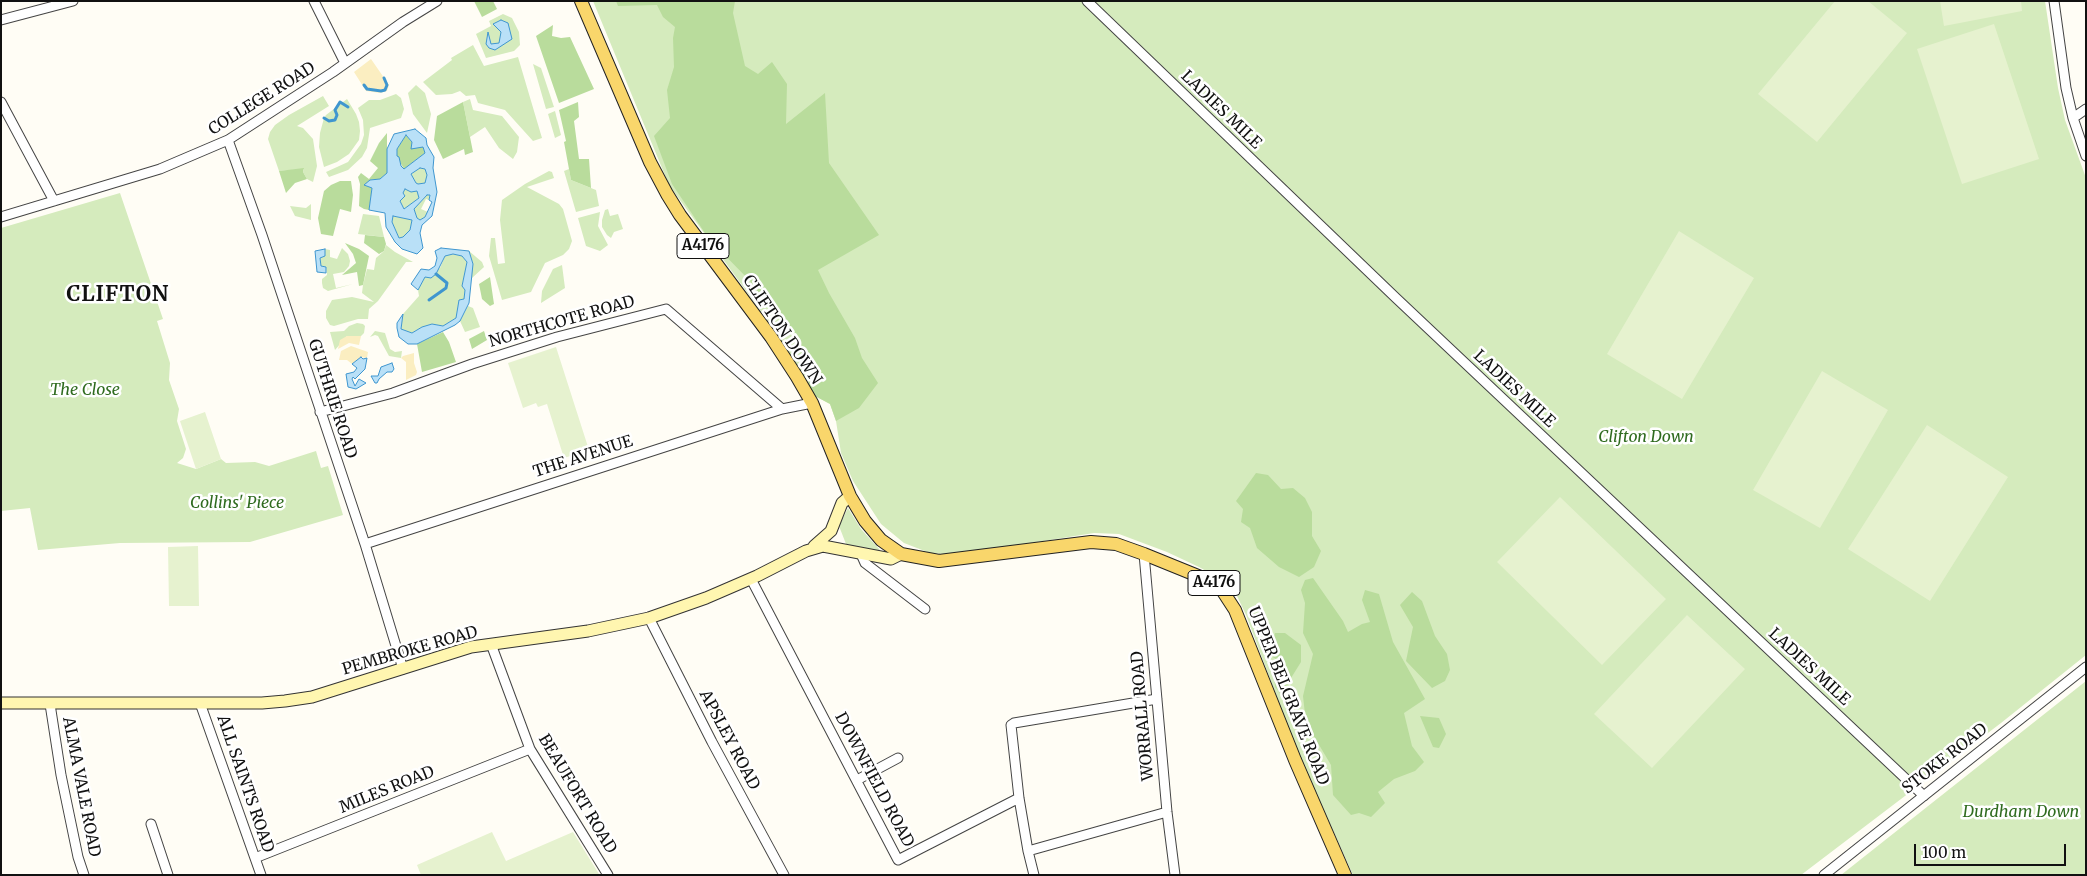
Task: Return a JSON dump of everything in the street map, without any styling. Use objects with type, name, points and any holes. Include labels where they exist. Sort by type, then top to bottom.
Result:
[{"type":"main road","name":"CLIFTON DOWN","points":[[582,1],[650,162],[670,199],[771,337],[812,403],[850,496]]},
{"type":"main road","points":[[806,551],[831,531],[842,503],[850,496]]},
{"type":"main road","name":"A4176","points":[[850,496],[865,521],[881,540],[901,554]]},
{"type":"main road","name":"UPPER BELGRAVE ROAD","points":[[901,554],[939,561],[1091,542],[1116,544],[1213,582],[1231,602],[1295,760],[1345,875]]},
{"type":"main road","name":"PEMBROKE ROAD","points":[[1,703],[285,702],[312,696],[471,648],[588,631],[649,618],[706,598],[752,579],[806,551],[824,546],[891,559],[901,554]]},
{"type":"street","points":[[1,20],[73,1]]},
{"type":"street","points":[[314,1],[345,63]]},
{"type":"street","name":"COLLEGE ROAD","points":[[1,217],[160,169],[228,140],[437,1]]},
{"type":"street","name":"LADIES MILE","points":[[1087,1],[1389,292],[1924,796]]},
{"type":"street","points":[[2054,1],[2066,88],[2073,118],[2086,156]]},
{"type":"street","points":[[1,102],[54,201]]},
{"type":"street","points":[[2073,118],[2086,109]]},
{"type":"street","name":"GUTHRIE ROAD","points":[[228,140],[262,235],[365,544],[403,668]]},
{"type":"street","name":"NORTHCOTE ROAD","points":[[320,412],[393,393],[472,364],[557,337],[666,309],[782,409]]},
{"type":"street","name":"THE AVENUE","points":[[365,544],[782,409],[812,403]]},
{"type":"street","points":[[861,554],[865,564],[925,609]]},
{"type":"street","name":"WORRALL ROAD","points":[[1144,554],[1167,812],[1175,875]]},
{"type":"street","name":"DOWNFIELD ROAD","points":[[752,579],[898,860],[1020,798]]},
{"type":"street","name":"APSLEY ROAD","points":[[649,618],[712,742],[784,875]]},
{"type":"street","name":"BEAUFORT ROAD","points":[[491,644],[530,749],[608,875]]},
{"type":"street","name":"STOKE ROAD","points":[[1824,875],[2086,667]]},
{"type":"street","points":[[1034,875],[1028,851],[1011,725],[1157,699]]},
{"type":"street","name":"ALL SAINTS ROAD","points":[[200,703],[261,875]]},
{"type":"street","name":"ALMA VALE ROAD","points":[[50,704],[61,775],[78,857],[84,875]]},
{"type":"street","name":"MILES ROAD","points":[[255,858],[530,749]]},
{"type":"street","points":[[856,780],[898,758]]},
{"type":"street","points":[[1028,851],[1167,812]]},
{"type":"street","points":[[150,824],[168,875]]},
{"type":"green space","points":[[474,1],[493,1],[497,9],[482,17]]},
{"type":"green space","name":"Clifton Down","points":[[593,1],[2045,1],[2058,88],[2065,120],[2086,178],[2086,655],[2001,723],[1801,875],[1353,875],[1296,748],[1246,615],[1237,596],[1222,580],[1167,552],[1119,534],[1094,533],[974,552],[944,554],[930,553],[904,543],[881,524],[853,481],[841,453],[836,421],[830,404],[815,396],[776,332],[669,185]]},
{"type":"green space","points":[[616,1],[735,1],[733,13],[745,66],[758,74],[772,62],[787,84],[786,124],[825,93],[829,163],[879,235],[818,270],[855,338],[862,358],[878,383],[859,408],[836,421],[830,404],[815,396],[808,385],[813,363],[792,332],[772,312],[750,281],[709,239],[672,184],[654,136],[670,118],[667,90],[674,67],[673,38],[675,27],[663,17],[657,5],[618,6]]},
{"type":"green space","points":[[1835,1],[1868,1],[1907,33],[1817,142],[1758,94]]},
{"type":"green space","points":[[1940,1],[2021,1],[2022,11],[1944,26]]},
{"type":"green space","points":[[503,14],[512,18],[519,32],[520,45],[514,51],[486,58],[476,34],[491,26],[489,21]]},
{"type":"green space","points":[[1994,24],[2039,159],[1962,184],[1917,49]]},
{"type":"green space","points":[[553,25],[552,36],[570,37],[594,89],[559,103],[536,36]]},
{"type":"green space","points":[[473,45],[484,66],[518,57],[542,138],[533,141],[505,110],[478,103],[475,95],[466,96],[460,91],[452,94],[436,95],[423,82],[452,60],[451,58]]},
{"type":"green space","points":[[533,64],[541,68],[554,107],[546,109]]},
{"type":"green space","points":[[416,85],[425,93],[431,114],[427,133],[413,114],[408,93]]},
{"type":"green space","points":[[396,94],[401,98],[404,109],[401,118],[370,128],[367,148],[362,157],[348,170],[329,177],[326,172],[348,162],[361,144],[364,135],[363,120],[358,108],[369,100],[380,100]]},
{"type":"green space","points":[[323,96],[329,106],[297,126],[303,128],[313,139],[317,166],[313,182],[307,179],[303,172],[304,169],[279,171],[268,139],[270,132],[275,125],[289,115]]},
{"type":"green space","points":[[347,99],[359,122],[359,140],[349,154],[337,162],[324,167],[319,147],[324,118]]},
{"type":"green space","points":[[470,99],[473,110],[502,116],[519,137],[517,152],[513,159],[499,148],[485,127],[470,137],[463,102]]},
{"type":"green space","points":[[463,102],[473,152],[465,155],[464,149],[443,159],[434,140],[437,116]]},
{"type":"green space","points":[[578,102],[579,117],[574,121],[579,159],[589,159],[591,188],[571,180],[564,142],[566,141],[559,110]]},
{"type":"green space","points":[[555,111],[561,135],[555,138],[548,114]]},
{"type":"green space","points":[[387,133],[387,173],[380,179],[370,180],[365,185],[372,188],[369,210],[364,209],[359,206],[360,184],[358,177],[361,173],[369,179],[378,168],[370,161],[379,143]]},
{"type":"green space","points":[[406,135],[412,142],[423,147],[425,153],[404,169],[397,157],[397,149]]},
{"type":"green space","points":[[304,168],[303,172],[307,179],[295,183],[286,193],[279,171]]},
{"type":"green space","points":[[420,168],[425,169],[427,175],[425,183],[418,184],[411,174]]},
{"type":"green space","points":[[569,169],[571,180],[596,190],[599,206],[576,212],[564,171]]},
{"type":"green space","points":[[549,171],[552,172],[554,178],[527,187],[559,204],[563,209],[572,241],[569,249],[563,255],[545,263],[531,292],[502,300],[489,256],[491,238],[495,238],[498,264],[505,263],[500,220],[502,200],[525,184]]},
{"type":"green space","points":[[340,181],[351,181],[353,195],[351,212],[340,209],[333,236],[321,234],[318,218],[324,191]]},
{"type":"green space","points":[[405,189],[417,191],[419,198],[404,209],[400,201],[405,196],[403,193]]},
{"type":"green space","name":"The Close","points":[[120,193],[163,319],[157,321],[170,363],[169,380],[179,409],[177,421],[186,449],[183,458],[177,463],[196,469],[221,459],[226,463],[255,462],[269,466],[316,451],[321,468],[328,466],[343,515],[250,542],[120,543],[38,550],[30,508],[1,511],[1,228]]},
{"type":"green space","points":[[427,195],[430,195],[429,200],[426,199],[421,209],[428,212],[420,220],[417,218],[414,209]]},
{"type":"green space","points":[[311,204],[311,220],[295,216],[290,206],[306,208]]},
{"type":"green space","points":[[608,209],[610,216],[618,214],[623,229],[614,232],[611,238],[602,227],[605,210]]},
{"type":"green space","points":[[600,212],[598,226],[608,245],[600,251],[586,246],[578,218]]},
{"type":"green space","points":[[363,214],[379,216],[384,237],[358,234]]},
{"type":"green space","points":[[393,216],[412,220],[410,230],[403,237],[399,238],[392,222]]},
{"type":"green space","points":[[1679,231],[1754,278],[1682,399],[1607,354]]},
{"type":"green space","points":[[365,235],[384,237],[386,244],[384,251],[379,254],[364,243]]},
{"type":"green space","points":[[345,243],[369,256],[363,285],[359,286],[357,272],[342,275],[356,263],[353,254]]},
{"type":"green space","points":[[386,245],[413,262],[406,262],[378,301],[369,309],[368,319],[358,319],[334,326],[330,325],[326,318],[326,311],[332,300],[352,297],[374,302],[362,293],[363,285],[367,269],[374,270],[376,258],[384,251]]},
{"type":"green space","points":[[342,248],[348,254],[350,261],[349,266],[344,272],[333,274],[336,288],[353,284],[328,291],[323,288],[322,279],[327,275],[326,267],[321,266],[320,258],[325,256],[325,249],[330,250],[330,257],[337,259]]},
{"type":"green space","points":[[469,251],[482,262],[484,267],[472,278],[473,264]]},
{"type":"green space","points":[[453,254],[462,256],[467,262],[462,286],[465,290],[464,299],[459,300],[456,318],[443,326],[432,324],[412,333],[401,329],[403,314],[419,296],[418,290],[425,277],[440,268],[445,256]]},
{"type":"green space","points":[[562,265],[565,288],[541,303],[542,291],[553,269]]},
{"type":"green space","points":[[490,277],[494,304],[490,306],[482,299],[479,284]]},
{"type":"green space","points":[[468,306],[473,308],[480,327],[465,332],[460,321]]},
{"type":"green space","points":[[357,323],[365,326],[364,333],[361,336],[347,336],[335,350],[330,332],[344,331],[349,326]]},
{"type":"green space","points":[[375,331],[385,333],[390,349],[395,352],[402,351],[401,358],[389,356],[378,336],[370,337]]},
{"type":"green space","points":[[484,331],[487,340],[472,349],[469,339]]},
{"type":"green space","points":[[443,332],[449,342],[456,362],[422,372],[417,344]]},
{"type":"green space","points":[[556,347],[589,450],[564,458],[547,404],[538,407],[536,403],[523,408],[508,363]]},
{"type":"green space","points":[[1822,371],[1888,410],[1820,528],[1753,490]]},
{"type":"green space","points":[[205,412],[221,459],[196,469],[180,421]]},
{"type":"green space","points":[[1927,425],[2008,477],[1930,601],[1848,549]]},
{"type":"green space","points":[[1256,473],[1268,475],[1281,489],[1293,488],[1305,498],[1312,512],[1312,536],[1321,551],[1314,567],[1299,577],[1279,567],[1257,548],[1250,528],[1241,522],[1243,509],[1236,501]]},
{"type":"green space","points":[[1560,497],[1666,599],[1602,665],[1497,562]]},
{"type":"green space","points":[[848,508],[861,529],[880,550],[877,551],[846,544],[839,526]]},
{"type":"green space","points":[[198,546],[199,606],[169,606],[168,547]]},
{"type":"green space","points":[[1313,578],[1343,621],[1348,632],[1370,622],[1362,600],[1365,590],[1379,594],[1393,642],[1425,699],[1404,713],[1412,746],[1424,762],[1415,771],[1394,779],[1378,792],[1385,803],[1371,817],[1359,813],[1351,815],[1333,795],[1331,765],[1306,723],[1303,696],[1313,654],[1303,633],[1305,603],[1301,590],[1305,580]]},
{"type":"green space","points":[[1412,592],[1422,601],[1435,636],[1447,654],[1450,670],[1445,681],[1432,688],[1406,661],[1413,627],[1400,605]]},
{"type":"green space","points":[[1687,615],[1745,669],[1652,768],[1594,714]]},
{"type":"green space","points":[[1275,633],[1285,633],[1301,645],[1301,662],[1281,694],[1275,687],[1274,667],[1278,660],[1269,655]]},
{"type":"green space","name":"Durdham Down","points":[[2086,681],[2086,875],[1841,875]]},
{"type":"green space","points":[[1420,716],[1439,718],[1446,734],[1439,748],[1433,747]]},
{"type":"green space","points":[[492,832],[506,861],[573,832],[599,874],[421,875],[417,865]]},
{"type":"sand","points":[[371,59],[389,85],[387,91],[380,93],[366,91],[354,72]]},
{"type":"sand","points":[[347,336],[361,336],[359,345],[349,343],[338,349],[340,340]]},
{"type":"sand","points":[[351,346],[368,352],[367,358],[361,357],[352,364],[347,360],[339,360],[341,351]]},
{"type":"sand","points":[[414,353],[414,363],[417,372],[416,375],[406,380],[406,362],[401,358]]},
{"type":"water","points":[[501,20],[508,23],[512,39],[495,50],[489,48],[486,44],[488,32],[491,44],[499,43],[501,32],[493,24]]},
{"type":"water","points":[[415,129],[426,138],[427,145],[434,157],[433,168],[437,192],[432,216],[422,225],[420,233],[423,248],[417,254],[402,249],[395,242],[386,227],[385,213],[369,210],[372,188],[364,185],[370,180],[380,179],[387,173],[387,149],[394,134]],"holes":[[[406,135],[412,142],[411,149],[423,147],[425,153],[404,169],[397,156],[397,149]],[[420,168],[425,169],[427,175],[425,183],[416,183],[411,174]],[[405,189],[411,192],[417,191],[419,198],[404,209],[400,201],[405,196],[403,193]],[[427,195],[430,195],[429,200],[432,202],[425,217],[420,220],[417,218],[414,209]],[[393,216],[412,220],[410,230],[403,237],[399,238],[392,222]]]},
{"type":"water","points":[[441,248],[469,251],[473,264],[469,303],[460,321],[455,325],[417,344],[408,344],[399,337],[397,328],[397,323],[403,314],[401,329],[412,333],[432,324],[443,326],[456,318],[459,300],[464,299],[465,290],[462,286],[467,262],[462,256],[453,254],[445,256],[436,274],[431,278],[425,277],[418,290],[411,284],[421,269],[429,270],[435,266],[437,258],[435,251]]},
{"type":"water","points":[[325,249],[325,256],[320,258],[321,266],[326,267],[326,273],[317,272],[315,251]]},
{"type":"water","points":[[361,357],[363,359],[367,358],[365,369],[355,379],[353,377],[352,379],[355,386],[359,379],[366,383],[356,389],[348,387],[346,374],[354,372],[357,368],[352,364]]},
{"type":"water","points":[[392,363],[394,369],[392,372],[387,372],[375,383],[371,376],[378,376],[381,367]]},
{"type":"waterway","points":[[364,85],[367,89],[385,90],[387,85],[384,78]]},
{"type":"waterway","points":[[324,118],[329,121],[335,120],[337,115],[335,110],[340,102],[348,107]]},
{"type":"waterway","points":[[429,300],[446,288],[447,283],[436,274]]},
{"type":"district","name":"CLIFTON","points":[[118,295]]},
{"type":"park label","name":"Collins' Piece","points":[[237,503]]}]
